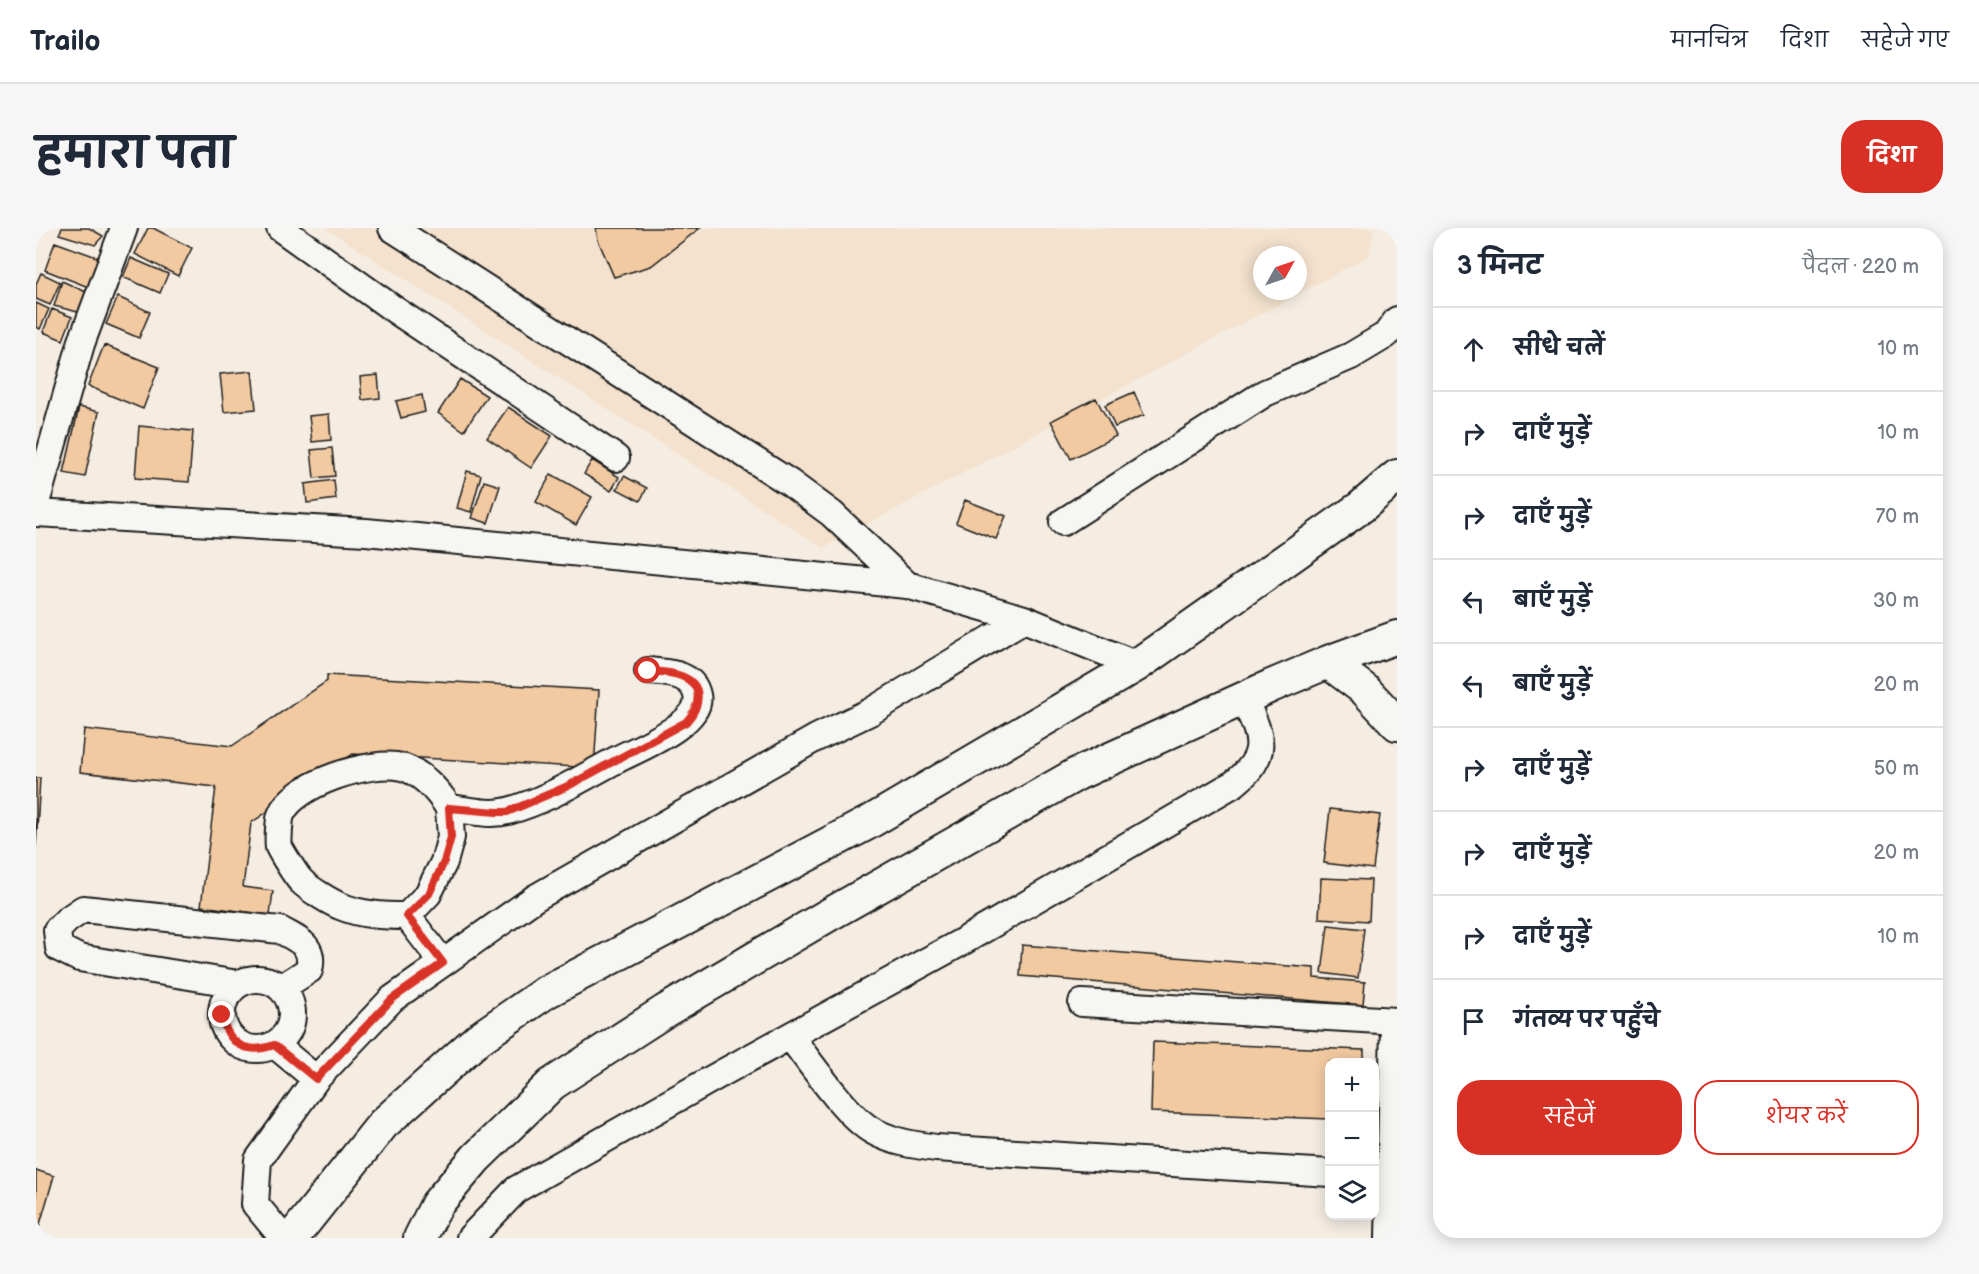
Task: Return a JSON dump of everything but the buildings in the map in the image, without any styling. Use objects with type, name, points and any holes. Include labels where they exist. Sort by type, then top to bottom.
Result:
[{"type":"main road","points":[[292,1238],[383,1124],[478,1039],[537,999],[868,823],[1137,665],[1360,507],[1397,476]]},
{"type":"main road","points":[[1360,507],[1397,504]]},
{"type":"main road","points":[[420,1238],[437,1204],[468,1167],[552,1084],[665,1011],[825,916],[1077,774],[1328,662],[1397,637]]},
{"type":"main road","points":[[1328,662],[1365,690],[1397,724]]},
{"type":"main road","points":[[1392,1238],[1384,1177],[1397,1024]]},
{"type":"street","points":[[36,502],[81,344],[123,228]]},
{"type":"street","points":[[280,228],[395,310],[616,458]]},
{"type":"street","points":[[392,228],[790,483],[832,514],[907,585]]},
{"type":"street","points":[[1063,522],[1265,393],[1304,374],[1351,356],[1386,335],[1397,320]]},
{"type":"street","points":[[36,513],[366,532],[907,585],[1024,619],[1137,665]]},
{"type":"street","points":[[283,1238],[255,1204],[258,1161],[316,1079],[392,999],[535,898],[807,744],[870,711],[1024,619]]},
{"type":"street","points":[[449,808],[507,812],[568,786],[686,722],[697,707],[695,688],[684,677],[648,671]]},
{"type":"street","points":[[471,1238],[517,1190],[960,943],[1235,783],[1252,769],[1261,751],[1257,728],[1244,699]]},
{"type":"street","points":[[400,767],[420,775],[440,794],[449,808],[451,837],[444,862],[429,894],[407,916],[378,916],[340,906],[301,881],[279,846],[281,814],[300,792],[341,773],[370,768],[400,767]]},
{"type":"street","points":[[238,984],[79,958],[60,948],[57,930],[83,909],[280,930],[304,943],[312,960],[309,970],[281,988]]},
{"type":"street","points":[[407,916],[443,963]]},
{"type":"street","points":[[249,979],[261,979],[281,988],[288,997],[293,1019],[283,1039],[263,1049],[251,1049],[239,1045],[227,1032],[222,1015],[223,1003],[229,992],[238,984],[249,979]]},
{"type":"street","points":[[1082,1003],[1397,1024]]},
{"type":"street","points":[[790,1036],[853,1114],[871,1130],[901,1143],[936,1148],[1325,1173]]},
{"type":"street","points":[[274,1045],[316,1079]]},
{"type":"shaded area","points":[[325,228],[1374,228],[1369,256],[1307,289],[1307,246],[1253,246],[1253,300],[1287,300],[823,548]]},
{"type":"route","points":[[222,1015],[224,1027],[239,1045],[251,1049],[263,1049],[274,1045],[316,1079],[392,999],[443,963],[407,916],[429,894],[444,862],[451,837],[449,808],[507,812],[568,786],[686,722],[697,707],[695,688],[684,677],[648,671]]}]
